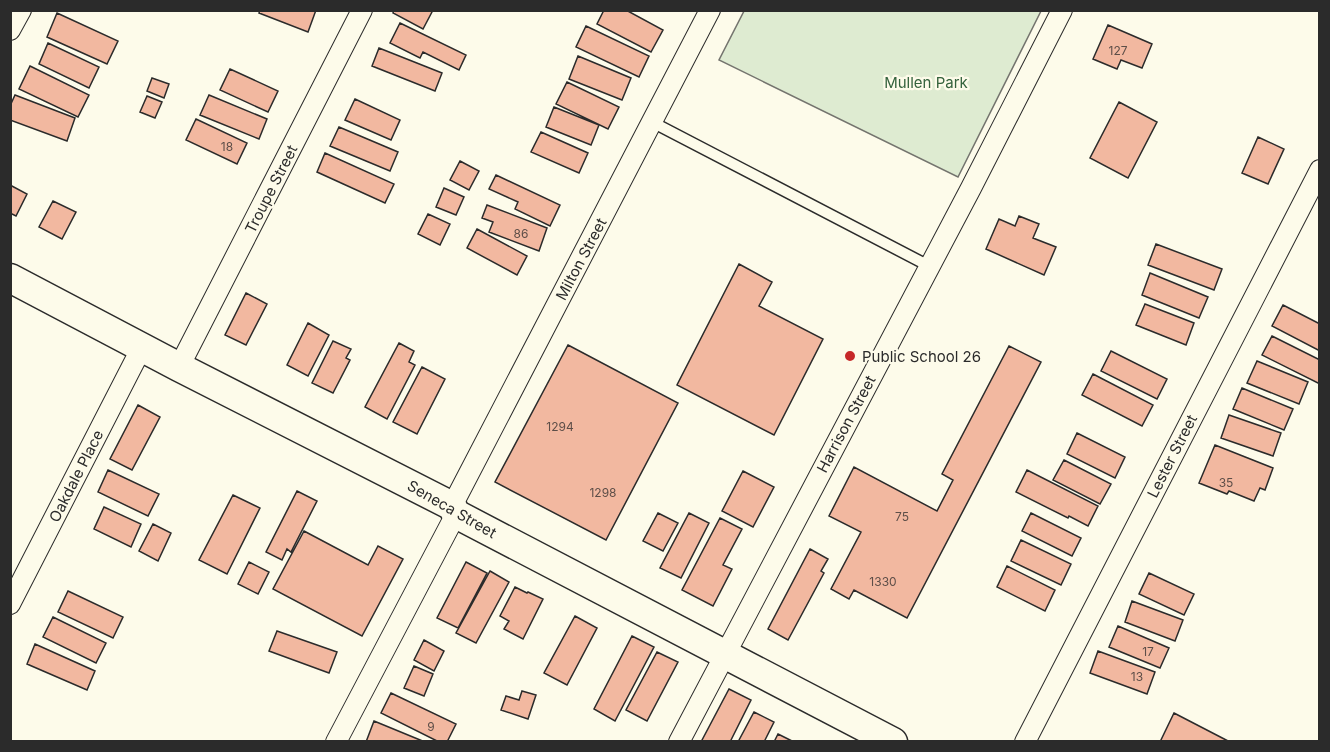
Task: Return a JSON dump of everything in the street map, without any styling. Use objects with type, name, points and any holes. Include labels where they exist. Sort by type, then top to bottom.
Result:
[{"type":"main road","name":"Seneca Street","points":[[10,278],[893,741]]},
{"type":"street","points":[[10,30],[21,10]]},
{"type":"street","name":"Troupe Street","points":[[179,367],[362,10]]},
{"type":"street","name":"Harrison Street","points":[[679,741],[1062,10]]},
{"type":"street","name":"Milton Street","points":[[336,741],[706,12]]},
{"type":"street","name":"Lester Street","points":[[1025,741],[1320,170]]},
{"type":"street","name":"Oakdale Place","points":[[10,604],[142,347]]},
{"type":"lane","points":[[652,122],[929,266]]},
{"type":"green space","name":"Mullen Park","points":[[744,10],[1041,11],[958,177],[719,60]]},
{"type":"building","points":[[260,10],[316,10],[308,32],[259,13]]},
{"type":"building","points":[[394,10],[433,10],[423,29],[393,13]]},
{"type":"building","points":[[604,10],[626,10],[663,30],[651,52],[597,24]]},
{"type":"building","points":[[57,13],[118,41],[107,64],[47,37]]},
{"type":"building","points":[[400,23],[466,55],[459,70],[423,52],[420,58],[390,43]]},
{"type":"building","points":[[1108,25],[1152,44],[1142,68],[1121,60],[1117,69],[1093,59]]},
{"type":"building","points":[[586,26],[649,56],[639,77],[576,47]]},
{"type":"building","points":[[48,43],[99,67],[89,88],[39,64]]},
{"type":"building","points":[[379,48],[442,73],[435,91],[372,66]]},
{"type":"building","points":[[578,56],[631,78],[622,100],[569,79]]},
{"type":"building","points":[[30,66],[89,95],[78,117],[19,89]]},
{"type":"building","points":[[230,69],[278,91],[268,112],[220,90]]},
{"type":"building","points":[[152,78],[169,84],[164,98],[147,91]]},
{"type":"building","points":[[567,82],[619,107],[608,129],[556,104]]},
{"type":"building","points":[[15,95],[75,118],[67,141],[10,120],[10,106]]},
{"type":"building","points":[[209,95],[267,119],[259,139],[200,115]]},
{"type":"building","points":[[147,96],[162,102],[155,118],[140,112]]},
{"type":"building","points":[[355,99],[400,120],[391,140],[345,120]]},
{"type":"building","points":[[1119,102],[1157,122],[1128,178],[1090,158]]},
{"type":"building","points":[[554,107],[599,125],[591,145],[546,127]]},
{"type":"building","points":[[196,119],[247,143],[237,164],[186,140]]},
{"type":"building","points":[[339,127],[398,152],[390,171],[330,146]]},
{"type":"building","points":[[541,132],[588,153],[579,173],[531,152]]},
{"type":"building","points":[[1258,137],[1284,149],[1268,184],[1242,173]]},
{"type":"building","points":[[325,153],[394,184],[385,203],[317,172]]},
{"type":"building","points":[[460,161],[479,171],[469,190],[450,180]]},
{"type":"building","points":[[496,175],[560,205],[550,226],[515,209],[518,202],[489,189]]},
{"type":"building","points":[[10,185],[27,194],[16,216],[10,213]]},
{"type":"building","points":[[444,188],[464,197],[456,215],[436,207]]},
{"type":"building","points":[[53,201],[76,212],[62,239],[39,227]]},
{"type":"building","points":[[487,205],[547,228],[539,251],[489,232],[493,222],[482,218]]},
{"type":"building","points":[[428,214],[450,224],[440,245],[418,234]]},
{"type":"building","points":[[1019,216],[1039,224],[1033,238],[1056,247],[1044,275],[986,249],[999,219],[1015,226]]},
{"type":"building","points":[[477,229],[527,256],[517,275],[467,248]]},
{"type":"building","points":[[1156,244],[1222,269],[1214,290],[1148,265]]},
{"type":"building","points":[[739,264],[772,282],[759,306],[823,339],[774,435],[677,385]]},
{"type":"building","points":[[1150,273],[1208,297],[1199,318],[1142,295]]},
{"type":"building","points":[[246,293],[267,304],[246,345],[225,335]]},
{"type":"building","points":[[1145,304],[1194,323],[1186,345],[1136,325]]},
{"type":"building","points":[[1283,305],[1320,324],[1320,351],[1272,326]]},
{"type":"building","points":[[308,323],[329,335],[308,376],[287,365]]},
{"type":"building","points":[[1272,336],[1320,360],[1320,384],[1262,355]]},
{"type":"building","points":[[333,341],[351,349],[346,358],[350,360],[333,393],[312,383]]},
{"type":"building","points":[[399,343],[414,351],[409,362],[415,365],[387,419],[365,407]]},
{"type":"building","points":[[568,345],[678,403],[606,540],[495,482]]},
{"type":"building","points":[[1009,346],[1041,362],[907,618],[854,590],[849,599],[831,589],[861,532],[829,516],[854,467],[937,511],[953,480],[942,474]]},
{"type":"building","points":[[1111,351],[1167,379],[1157,399],[1101,371]]},
{"type":"building","points":[[1257,361],[1308,382],[1299,404],[1247,383]]},
{"type":"building","points":[[422,367],[445,379],[417,434],[393,422]]},
{"type":"building","points":[[1093,374],[1153,405],[1142,426],[1082,395]]},
{"type":"building","points":[[1242,388],[1293,409],[1284,430],[1233,409]]},
{"type":"building","points":[[138,405],[160,417],[132,470],[110,459]]},
{"type":"building","points":[[1229,415],[1281,433],[1273,456],[1221,438]]},
{"type":"building","points":[[1077,433],[1125,457],[1115,478],[1067,454]]},
{"type":"building","points":[[1215,445],[1273,468],[1265,490],[1260,488],[1254,501],[1199,483]]},
{"type":"building","points":[[1064,460],[1111,484],[1100,504],[1053,480]]},
{"type":"building","points":[[108,470],[159,494],[148,516],[98,492]]},
{"type":"building","points":[[1027,470],[1098,506],[1088,526],[1016,492]]},
{"type":"building","points":[[743,471],[774,487],[753,527],[722,511]]},
{"type":"building","points":[[297,491],[317,501],[291,552],[287,549],[282,560],[266,552]]},
{"type":"building","points":[[233,495],[260,508],[227,574],[199,560]]},
{"type":"building","points":[[104,507],[141,524],[131,547],[94,529]]},
{"type":"building","points":[[658,513],[678,523],[663,551],[643,541]]},
{"type":"building","points":[[689,513],[709,523],[681,578],[660,568]]},
{"type":"building","points":[[1031,513],[1081,538],[1072,556],[1022,531]]},
{"type":"building","points":[[720,518],[742,529],[723,565],[732,569],[713,606],[682,590]]},
{"type":"building","points":[[153,524],[171,533],[158,561],[139,551]]},
{"type":"building","points":[[304,531],[368,565],[378,546],[403,559],[362,636],[273,589]]},
{"type":"building","points":[[1021,540],[1071,564],[1061,585],[1011,561]]},
{"type":"building","points":[[810,549],[828,559],[821,571],[824,573],[788,640],[768,629]]},
{"type":"building","points":[[249,562],[269,572],[258,594],[238,584]]},
{"type":"building","points":[[466,562],[487,573],[458,628],[437,618]]},
{"type":"building","points":[[1007,566],[1055,590],[1045,611],[997,587]]},
{"type":"building","points":[[490,571],[509,582],[476,643],[456,633]]},
{"type":"building","points":[[1149,573],[1194,594],[1184,615],[1139,594]]},
{"type":"building","points":[[515,587],[543,599],[523,639],[504,629],[509,621],[500,616]]},
{"type":"building","points":[[68,591],[123,617],[113,638],[58,612]]},
{"type":"building","points":[[1132,601],[1183,620],[1175,641],[1125,622]]},
{"type":"building","points":[[575,616],[597,628],[567,685],[544,673]]},
{"type":"building","points":[[53,617],[106,643],[96,663],[43,637]]},
{"type":"building","points":[[1118,626],[1169,648],[1160,668],[1109,647]]},
{"type":"building","points":[[277,631],[337,652],[329,673],[269,651]]},
{"type":"building","points":[[632,636],[654,647],[615,721],[594,709]]},
{"type":"building","points":[[424,640],[444,651],[434,671],[414,660]]},
{"type":"building","points":[[35,644],[95,671],[87,690],[27,664]]},
{"type":"building","points":[[1098,651],[1155,672],[1147,694],[1090,673]]},
{"type":"building","points":[[657,652],[678,662],[647,721],[626,710]]},
{"type":"building","points":[[414,666],[433,674],[424,696],[404,688]]},
{"type":"building","points":[[729,689],[751,700],[730,742],[701,742]]},
{"type":"building","points":[[522,691],[536,695],[528,719],[501,710],[506,696],[519,700]]},
{"type":"building","points":[[391,693],[456,724],[447,742],[439,742],[381,713]]},
{"type":"building","points":[[754,712],[774,722],[764,742],[738,742]]},
{"type":"building","points":[[1174,713],[1230,742],[1160,742]]},
{"type":"building","points":[[374,721],[425,742],[366,742]]},
{"type":"building","points":[[778,734],[794,742],[774,742]]},
{"type":"place","name":"Public School 26","points":[[850,356]]}]
